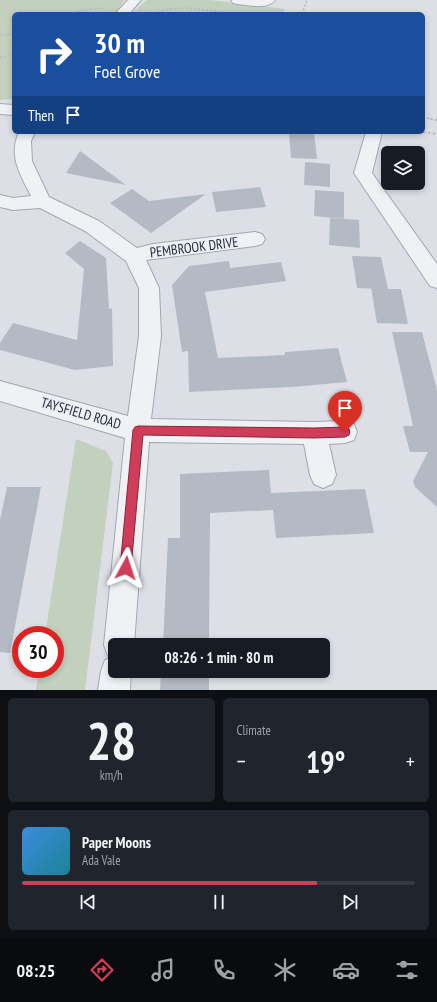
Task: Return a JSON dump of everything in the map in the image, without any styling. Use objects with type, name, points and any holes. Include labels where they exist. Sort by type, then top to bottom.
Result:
[{"type":"street","points":[[237,0],[265,2],[269,0]]},
{"type":"street","points":[[0,109],[12,110]]},
{"type":"street","points":[[26,134],[23,141],[23,161],[42,201]]},
{"type":"street","points":[[373,134],[363,173],[437,280]]},
{"type":"street","points":[[0,201],[13,204],[42,201],[92,226],[134,256],[149,288],[150,336],[138,430],[314,433],[345,432]]},
{"type":"street","name":"PEMBROOK DRIVE","points":[[134,256],[153,251],[256,240]]},
{"type":"street","name":"TAYSFIELD ROAD","points":[[0,391],[138,430],[120,638]]},
{"type":"street","points":[[314,433],[323,475]]},
{"type":"street","points":[[114,690],[115,678]]},
{"type":"path","points":[[303,12],[307,0]]},
{"type":"path","points":[[78,12],[129,6]]},
{"type":"path","points":[[158,12],[169,8],[225,12]]},
{"type":"path","points":[[0,35],[12,34]]},
{"type":"path","points":[[0,58],[12,54]]},
{"type":"path","points":[[425,117],[437,120]]},
{"type":"path","points":[[425,132],[437,134]]},
{"type":"green space","points":[[0,0],[124,0],[117,12],[12,12],[12,99],[0,100]]},
{"type":"green space","points":[[147,0],[210,0],[285,9],[284,12],[133,12]]},
{"type":"green space","points":[[76,439],[106,451],[113,463],[85,690],[36,690],[38,678],[64,678],[64,626],[46,626]]},
{"type":"building","points":[[289,134],[314,134],[317,159],[291,158]]},
{"type":"building","points":[[80,151],[126,185],[66,173]]},
{"type":"building","points":[[305,162],[330,164],[330,187],[304,185]]},
{"type":"building","points":[[260,187],[266,207],[216,212],[212,192]]},
{"type":"building","points":[[132,189],[149,201],[206,194],[151,233],[110,203]]},
{"type":"building","points":[[315,190],[344,192],[344,219],[314,216]]},
{"type":"building","points":[[330,218],[359,220],[360,248],[329,245]]},
{"type":"building","points":[[80,241],[106,258],[109,309],[112,308],[113,366],[75,370],[0,350],[0,343],[13,323],[77,340],[84,269],[65,253]]},
{"type":"building","points":[[352,256],[381,257],[388,289],[401,289],[408,324],[377,323],[371,289],[357,288]]},
{"type":"building","points":[[229,261],[230,268],[281,262],[286,281],[205,292],[218,358],[285,355],[285,352],[338,348],[347,382],[292,387],[189,392],[188,351],[182,352],[172,285],[189,266]]},
{"type":"building","points":[[392,332],[422,332],[437,390],[437,507],[415,487],[413,481],[428,452],[410,452],[403,426],[413,426]]},
{"type":"building","points":[[269,470],[271,493],[365,489],[374,533],[276,538],[273,510],[210,513],[209,638],[163,638],[168,538],[180,538],[180,474]]},
{"type":"building","points":[[7,487],[41,487],[15,626],[12,626],[12,642],[10,653],[0,652],[0,520]]},
{"type":"building","points":[[161,678],[209,678],[209,690],[160,690]]},
{"type":"route","points":[[126,568],[138,430],[314,433],[345,432]]}]
